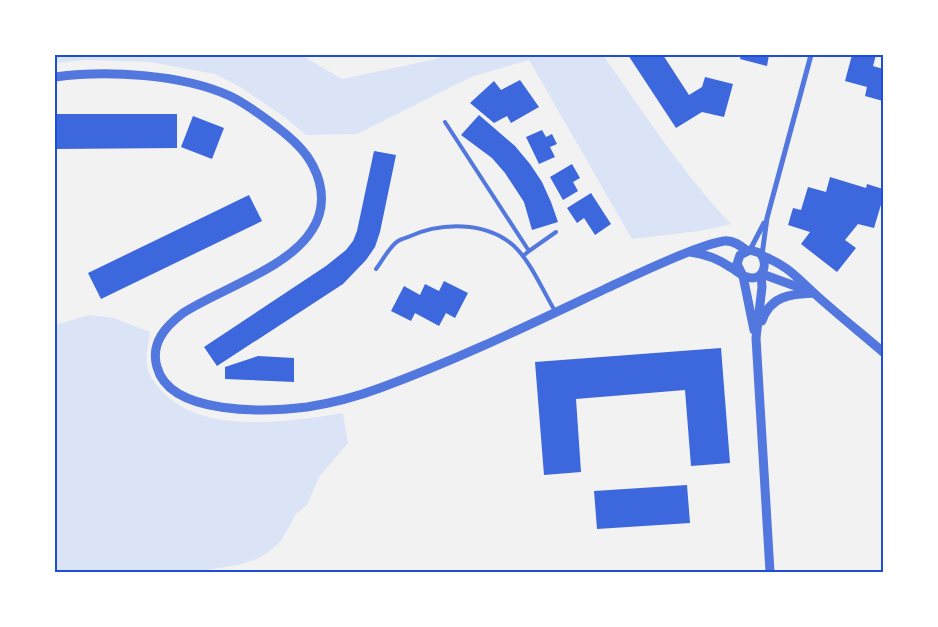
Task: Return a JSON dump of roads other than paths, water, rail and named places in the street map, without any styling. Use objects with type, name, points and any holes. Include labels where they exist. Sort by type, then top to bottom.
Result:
[{"type":"street","points":[[756,338],[762,275],[765,265],[762,255],[766,218],[811,55]]},
{"type":"street","points":[[55,77],[84,74],[137,75],[217,91],[252,108],[290,138],[304,151],[315,170],[321,189],[322,207],[315,225],[303,242],[278,261],[183,313],[169,324],[162,334],[155,352],[158,370],[168,386],[186,398],[199,403],[219,407],[252,409],[304,407],[338,401],[370,392],[426,371],[690,252],[716,242],[729,241],[749,250],[757,251],[793,272],[814,293],[883,352]]},
{"type":"street","points":[[766,218],[749,250],[740,255],[738,266],[742,275],[756,338],[770,572]]},
{"type":"street","points":[[690,252],[705,254],[742,275],[754,278],[762,275],[814,293]]},
{"type":"street","points":[[756,338],[764,313],[771,304],[787,296],[814,293]]},
{"type":"lane","points":[[445,122],[529,251]]},
{"type":"lane","points":[[376,269],[397,242],[418,232],[445,226],[471,227],[495,234],[513,245],[523,256],[555,312]]},
{"type":"lane","points":[[523,256],[556,232]]}]
